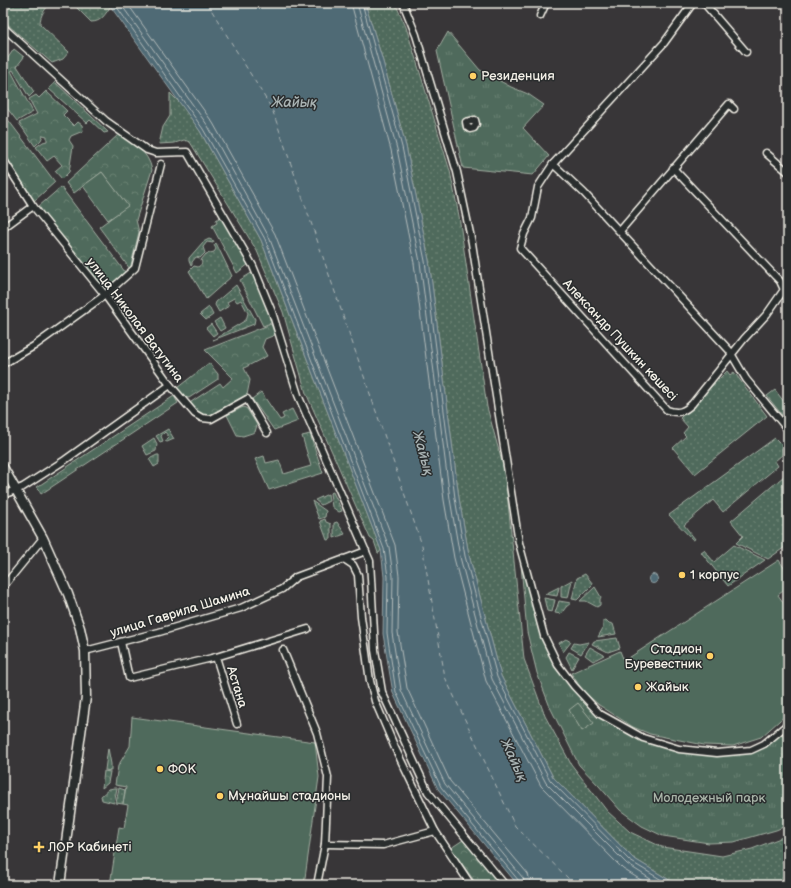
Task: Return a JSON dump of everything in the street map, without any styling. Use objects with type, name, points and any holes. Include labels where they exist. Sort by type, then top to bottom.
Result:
[{"type":"main road","points":[[3,467],[43,538],[68,594],[80,628],[85,651],[86,696],[60,885]]},
{"type":"street","points":[[403,3],[416,35],[457,172],[472,243],[519,543],[544,636],[558,665],[574,686],[600,714],[643,738],[679,749],[717,753],[751,750],[764,744],[788,724]]},
{"type":"street","points":[[540,16],[546,3]]},
{"type":"street","points":[[693,3],[664,43],[553,164],[584,193],[620,231],[729,350],[746,379],[788,430]]},
{"type":"street","points":[[704,3],[746,52]]},
{"type":"street","points":[[3,27],[106,121],[146,150],[156,153],[187,152],[253,266],[272,312],[298,395],[370,561],[375,650],[382,692],[428,792],[505,885]]},
{"type":"street","points":[[620,231],[729,104],[734,109]]},
{"type":"street","points":[[766,153],[788,172]]},
{"type":"street","name":"улица Николая Ватутина","points":[[3,159],[34,206],[105,295],[170,385],[195,414],[202,418],[211,419],[247,399],[267,433]]},
{"type":"street","points":[[3,364],[34,346],[105,295],[135,268],[161,164]]},
{"type":"street","name":"Александр Пушкин көшесі","points":[[553,164],[538,187],[532,218],[524,234],[520,248],[667,410],[679,413],[686,410],[732,355]]},
{"type":"street","points":[[673,168],[786,286],[788,298]]},
{"type":"street","points":[[3,228],[34,206]]},
{"type":"street","points":[[732,355],[767,314],[786,286]]},
{"type":"street","points":[[3,496],[23,487],[65,460],[170,385]]},
{"type":"street","points":[[788,445],[788,458]]},
{"type":"street","points":[[3,587],[43,538]]},
{"type":"street","name":"улица Гаврила Шамина","points":[[85,651],[241,608],[282,589],[296,577],[366,551]]},
{"type":"street","points":[[344,559],[353,565],[358,575],[361,617],[372,691],[395,748],[435,831],[471,885]]},
{"type":"street","points":[[121,642],[129,678],[216,656],[308,629]]},
{"type":"street","points":[[283,650],[317,732],[328,777],[325,844],[318,885]]},
{"type":"street","name":"Астана","points":[[216,656],[237,724]]},
{"type":"street","points":[[325,844],[383,845],[435,831]]},
{"type":"green space","points":[[3,3],[51,3],[43,12],[40,24],[69,52],[63,59],[52,63],[9,26],[3,15]]},
{"type":"green space","points":[[72,3],[108,3],[111,6],[101,19],[91,22]]},
{"type":"green space","points":[[365,3],[395,3],[406,27],[450,171],[459,216],[487,407],[505,473],[524,659],[545,716],[571,764],[607,811],[630,832],[662,847],[722,856],[752,849],[788,835],[788,885],[685,885],[671,881],[633,858],[553,777],[501,676],[469,555],[459,498],[429,260],[406,146]]},
{"type":"green space","points":[[448,32],[480,70],[511,87],[528,94],[544,105],[523,128],[549,156],[533,175],[463,168],[437,51]]},
{"type":"green space","points":[[14,49],[24,57],[17,66],[34,92],[29,97],[13,70],[11,71],[33,112],[17,121],[3,103],[3,65]]},
{"type":"green space","points":[[55,82],[108,132],[104,133],[90,120],[87,123],[49,89]]},
{"type":"green space","points":[[46,91],[67,111],[63,115],[74,126],[78,122],[82,125],[83,131],[71,136],[69,140],[73,146],[69,172],[62,179],[55,171],[62,165],[54,156],[47,161],[36,147],[47,141],[47,136],[43,135],[41,140],[35,146],[19,123],[37,114],[29,99],[36,95],[39,98]]},
{"type":"green space","points":[[170,93],[182,105],[200,131],[261,240],[381,550],[379,553],[374,541],[370,538],[306,393],[283,312],[257,251],[190,142],[184,140],[175,143],[159,144],[163,127],[170,116]]},
{"type":"green space","points":[[3,113],[55,182],[34,201],[3,151]]},
{"type":"green space","points":[[119,134],[144,153],[152,170],[136,220],[139,232],[130,269],[99,227],[127,206],[102,172],[74,193],[66,183]]},
{"type":"green space","points":[[102,172],[128,206],[108,220],[83,186]]},
{"type":"green space","points":[[61,187],[125,272],[104,290],[38,207]]},
{"type":"green space","points":[[222,216],[249,264],[237,273],[212,226],[217,223],[216,220]]},
{"type":"green space","points":[[209,239],[214,241],[213,243],[207,242],[203,247],[205,253],[200,258],[196,257],[191,266],[189,258],[203,242]]},
{"type":"green space","points":[[216,243],[232,276],[206,299],[189,271],[194,266],[198,267],[202,263],[201,260],[206,254],[214,252],[216,249],[214,245]]},
{"type":"green space","points":[[253,272],[273,322],[263,326],[240,280]]},
{"type":"green space","points":[[236,285],[255,319],[254,324],[213,340],[246,320],[248,313],[241,300],[237,302],[234,298],[227,302],[229,306],[219,312],[215,305],[216,302]]},
{"type":"green space","points":[[209,307],[213,315],[206,320],[200,314]]},
{"type":"green space","points":[[220,318],[225,328],[220,331],[214,322]]},
{"type":"green space","points":[[211,324],[217,333],[213,336],[206,328]]},
{"type":"green space","points":[[271,324],[275,335],[265,339],[262,347],[267,356],[244,368],[250,380],[247,395],[212,415],[202,415],[195,410],[190,405],[191,402],[220,383],[223,387],[233,378],[205,350]]},
{"type":"green space","points":[[209,363],[218,374],[218,379],[189,398],[184,397],[177,388]]},
{"type":"green space","points":[[727,371],[730,375],[734,372],[767,416],[695,474],[673,448],[686,436],[683,433],[688,427],[680,418]]},
{"type":"green space","points":[[775,390],[788,407],[788,418],[786,420],[767,396]]},
{"type":"green space","points":[[261,392],[280,420],[284,418],[282,414],[292,409],[298,421],[274,430],[252,399]]},
{"type":"green space","points":[[174,396],[178,403],[41,494],[37,487]]},
{"type":"green space","points":[[244,407],[247,409],[257,425],[255,432],[243,436],[237,435],[227,415]]},
{"type":"green space","points":[[168,429],[174,439],[167,442],[165,441],[169,437],[165,432],[161,436],[163,441],[160,442],[156,436]]},
{"type":"green space","points":[[310,434],[323,473],[269,490],[255,459],[264,456],[266,463],[279,460],[284,474],[311,466],[302,436]]},
{"type":"green space","points":[[154,438],[157,444],[156,451],[147,455],[142,446]]},
{"type":"green space","points":[[775,438],[782,445],[782,455],[775,461],[778,466],[723,512],[713,500],[684,525],[695,539],[693,540],[669,515]]},
{"type":"green space","points":[[159,455],[159,464],[154,467],[149,459]]},
{"type":"green space","points":[[784,476],[788,481],[788,545],[768,559],[736,543],[743,536],[731,521]]},
{"type":"green space","points":[[333,492],[342,511],[339,512],[332,507],[330,493]]},
{"type":"green space","points":[[328,494],[329,501],[321,505],[315,500]]},
{"type":"green space","points":[[312,501],[326,511],[325,517],[319,519]]},
{"type":"green space","points":[[325,519],[326,522],[331,524],[331,539],[327,540],[320,521]]},
{"type":"green space","points":[[337,522],[345,534],[334,538],[334,523]]},
{"type":"green space","name":"Молодежный парк","points":[[519,543],[540,618],[558,665],[591,704],[616,724],[643,738],[679,749],[709,752],[751,750],[788,724],[788,825],[734,842],[709,843],[663,836],[642,826],[620,810],[579,765],[550,707],[537,673],[527,632]]},
{"type":"green space","points":[[734,545],[765,560],[728,586],[701,552],[704,550],[714,562]]},
{"type":"green space","name":"Стадион Буревестник","points":[[779,560],[788,574],[788,587],[778,595],[788,609],[788,713],[761,737],[733,746],[704,745],[650,734],[633,727],[599,705],[583,691],[571,673],[620,651],[624,661]]},
{"type":"green space","points":[[585,574],[593,584],[577,600],[572,599],[577,578]]},
{"type":"green space","points":[[572,580],[568,598],[561,597],[561,586]]},
{"type":"green space","points":[[559,587],[557,596],[545,594]]},
{"type":"green space","points":[[595,587],[601,597],[600,605],[597,607],[586,601],[580,601]]},
{"type":"green space","points":[[544,598],[555,600],[552,612],[547,611]]},
{"type":"green space","points":[[559,601],[571,603],[561,614],[555,613]]},
{"type":"green space","points":[[606,620],[613,624],[616,634],[598,637],[603,628],[603,621]]},
{"type":"green space","points":[[617,638],[620,648],[608,652],[592,644],[594,641]]},
{"type":"green space","points":[[566,639],[571,642],[563,652],[559,643]]},
{"type":"green space","points":[[589,642],[581,654],[571,648],[574,643],[579,644]]},
{"type":"green space","points":[[590,647],[604,655],[593,661],[585,655]]},
{"type":"green space","points":[[569,652],[579,657],[572,669],[566,657]]},
{"type":"green space","points":[[578,703],[594,723],[582,731],[569,710]]},
{"type":"green space","name":"Мұнайшы стадионы","points":[[132,717],[315,742],[319,777],[304,885],[110,885],[119,827],[124,828],[128,805],[123,804],[126,787],[115,785],[118,766],[130,746]]},
{"type":"green space","points":[[108,748],[111,764],[111,771],[105,770]]},
{"type":"green space","points":[[104,771],[110,772],[108,783],[102,788]]},
{"type":"green space","points":[[117,788],[114,803],[102,800],[101,796],[109,789]]},
{"type":"green space","points":[[119,788],[125,790],[123,804],[116,803]]},
{"type":"green space","points":[[463,840],[498,882],[494,885],[477,885],[451,848]]},
{"type":"water","name":"Жайық","points":[[108,3],[365,3],[406,146],[429,260],[459,498],[469,555],[501,676],[553,777],[633,858],[671,881],[685,885],[518,885],[438,789],[393,693],[383,634],[384,577],[381,550],[261,240],[200,131]]},
{"type":"water","points":[[653,574],[658,579],[653,584],[648,579]]},
{"type":"ferry route","points":[[207,3],[272,109],[422,545],[445,677],[515,826],[575,885]]},
{"type":"place","name":"Резиденция","points":[[473,76]]},
{"type":"place","name":"1 корпус","points":[[682,575]]},
{"type":"place","name":"Стадион Буревестник","points":[[710,656]]},
{"type":"place","name":"Жайык","points":[[638,687]]},
{"type":"place","name":"ФОК","points":[[160,769]]},
{"type":"place","name":"Мұнайшы стадионы","points":[[220,796]]},
{"type":"place","name":"ЛОР Кабинетi","points":[[39,847]]}]
